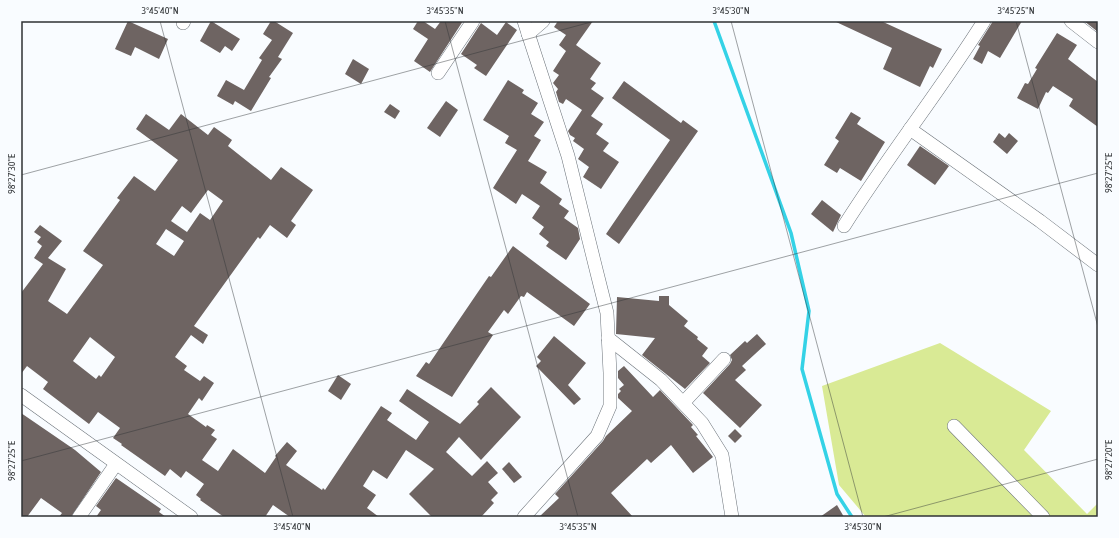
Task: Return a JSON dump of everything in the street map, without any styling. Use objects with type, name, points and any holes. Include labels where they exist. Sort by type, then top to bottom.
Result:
[{"type":"street","points":[[438,73],[473,21]]},
{"type":"street","points":[[524,21],[568,156],[607,313],[610,406],[597,436],[524,517]]},
{"type":"street","points":[[528,34],[543,21]]},
{"type":"street","points":[[844,226],[875,178],[962,55],[984,21]]},
{"type":"street","points":[[1071,21],[1098,42]]},
{"type":"street","points":[[910,129],[1040,221],[1098,265]]},
{"type":"street","points":[[608,338],[647,368],[684,402],[702,423],[722,455],[732,517]]},
{"type":"street","points":[[684,402],[724,359]]},
{"type":"street","points":[[21,395],[191,517]]},
{"type":"street","points":[[954,426],[1043,517]]},
{"type":"street","points":[[79,517],[116,464]]},
{"type":"green space","points":[[940,343],[1051,411],[1024,450],[1087,514],[1098,503],[1098,517],[866,517],[839,485],[822,386]]},
{"type":"building","points":[[128,21],[168,39],[159,59],[135,47],[131,56],[115,49]]},
{"type":"building","points":[[211,21],[240,39],[232,51],[225,46],[220,53],[200,41]]},
{"type":"building","points":[[271,21],[274,21],[293,33],[278,57],[282,59],[269,77],[271,78],[251,111],[235,101],[233,105],[217,96],[226,80],[244,90],[262,60],[259,58],[272,40],[263,34]]},
{"type":"building","points":[[418,21],[423,21],[435,29],[441,21],[463,21],[430,72],[414,61],[428,39],[413,29]]},
{"type":"building","points":[[558,21],[593,21],[576,45],[601,63],[590,79],[596,83],[591,89],[604,98],[591,116],[603,124],[596,134],[609,143],[603,151],[619,162],[601,189],[583,177],[589,167],[578,159],[584,149],[573,141],[575,138],[570,135],[568,131],[582,110],[566,99],[563,104],[559,102],[556,92],[558,89],[553,83],[559,75],[553,71],[566,51],[559,45],[566,35],[554,27]]},
{"type":"building","points":[[834,21],[881,21],[942,49],[933,68],[930,66],[920,87],[883,69],[892,48]]},
{"type":"building","points":[[993,21],[1022,21],[1000,58],[988,51],[982,64],[973,59],[980,46],[978,45]]},
{"type":"building","points":[[1084,21],[1098,21],[1098,32]]},
{"type":"building","points":[[506,22],[517,30],[486,76],[474,68],[477,65],[461,54],[481,23],[497,35]]},
{"type":"building","points":[[1057,33],[1077,45],[1068,59],[1098,82],[1098,127],[1069,106],[1073,99],[1053,86],[1048,93],[1046,92],[1038,109],[1017,98],[1025,83],[1028,84],[1037,69],[1035,68]]},
{"type":"building","points":[[353,59],[369,69],[361,84],[345,74]]},
{"type":"building","points":[[508,80],[524,90],[522,93],[538,103],[531,114],[544,122],[534,136],[541,140],[528,161],[547,172],[540,183],[562,199],[559,204],[569,211],[564,218],[578,228],[580,239],[566,260],[546,246],[549,242],[539,234],[544,227],[532,218],[540,206],[522,194],[516,204],[493,188],[517,150],[505,143],[509,136],[483,120]]},
{"type":"building","points":[[624,81],[681,123],[683,120],[698,131],[619,244],[606,234],[670,140],[612,98]]},
{"type":"building","points":[[446,101],[458,110],[440,137],[427,128]]},
{"type":"building","points":[[390,104],[400,111],[395,119],[384,112]]},
{"type":"building","points":[[851,112],[861,118],[857,124],[885,142],[861,181],[840,168],[837,173],[824,165],[839,141],[835,138]]},
{"type":"building","points":[[146,114],[169,130],[181,114],[208,135],[214,127],[232,140],[228,146],[271,180],[281,167],[313,190],[291,221],[296,225],[287,238],[270,225],[260,239],[258,237],[194,326],[208,335],[203,344],[191,335],[175,357],[187,366],[184,370],[200,381],[204,376],[214,383],[202,401],[199,398],[188,414],[206,427],[207,425],[215,430],[211,435],[217,439],[202,460],[218,471],[233,449],[265,473],[276,457],[275,456],[287,442],[297,451],[286,465],[322,490],[323,488],[325,490],[381,406],[392,413],[387,420],[416,440],[429,422],[399,401],[407,389],[460,424],[479,404],[477,402],[491,387],[521,417],[481,460],[459,437],[446,452],[472,476],[487,461],[498,473],[488,482],[498,493],[491,500],[494,503],[481,517],[432,517],[409,494],[434,469],[406,450],[387,479],[373,470],[363,486],[376,495],[367,508],[379,517],[290,517],[273,505],[265,517],[224,517],[200,500],[201,499],[196,495],[204,484],[186,471],[181,478],[170,469],[165,476],[113,438],[120,428],[98,412],[89,424],[43,389],[48,382],[27,366],[21,374],[21,293],[43,264],[34,258],[42,246],[37,242],[41,237],[34,232],[40,225],[62,241],[48,258],[66,269],[48,301],[67,314],[103,265],[83,251],[120,200],[117,198],[134,176],[155,191],[178,160],[136,129]],"holes":[[[208,190],[223,201],[210,220],[200,213],[187,232],[171,221],[182,206],[191,213]],[[166,229],[184,241],[174,256],[156,244]],[[90,337],[115,357],[101,377],[99,375],[96,379],[73,361]]]},
{"type":"building","points":[[999,133],[1005,138],[1009,133],[1018,141],[1007,154],[993,142]]},
{"type":"building","points":[[920,146],[949,166],[935,185],[907,165]]},
{"type":"building","points":[[822,200],[841,215],[833,232],[811,214]]},
{"type":"building","points":[[513,246],[590,304],[574,326],[527,292],[524,297],[521,296],[508,314],[504,310],[488,332],[493,335],[452,397],[416,376],[426,362],[429,364],[489,276],[491,277]]},
{"type":"building","points":[[659,296],[669,296],[669,305],[688,321],[684,326],[698,337],[697,339],[708,348],[702,356],[710,363],[685,389],[642,355],[655,338],[616,334],[617,297],[659,301]]},
{"type":"building","points":[[757,334],[766,344],[742,366],[746,370],[735,380],[762,405],[740,428],[703,393],[730,364],[732,360],[730,355],[745,341],[747,343]]},
{"type":"building","points":[[554,336],[586,363],[568,385],[581,399],[574,405],[536,366],[541,361],[537,357]]},
{"type":"building","points":[[624,366],[653,397],[660,390],[693,425],[691,427],[698,435],[696,436],[713,457],[693,473],[671,445],[651,463],[647,459],[611,493],[633,517],[539,517],[559,498],[555,494],[606,436],[632,411],[618,398],[618,394],[621,391],[619,389],[624,385],[618,378],[618,371]]},
{"type":"building","points":[[338,375],[351,384],[341,400],[328,391]]},
{"type":"building","points":[[21,413],[75,450],[101,472],[71,517],[59,517],[62,513],[41,498],[27,517],[21,517]]},
{"type":"building","points":[[735,429],[742,436],[735,443],[728,436]]},
{"type":"building","points":[[509,462],[522,477],[514,483],[502,469]]},
{"type":"building","points":[[116,478],[161,509],[159,512],[166,517],[96,517],[101,510],[96,506]]},
{"type":"building","points":[[837,505],[844,517],[820,517]]},
{"type":"waterway","points":[[714,21],[791,233],[809,311],[802,369],[837,494],[852,517]]}]
